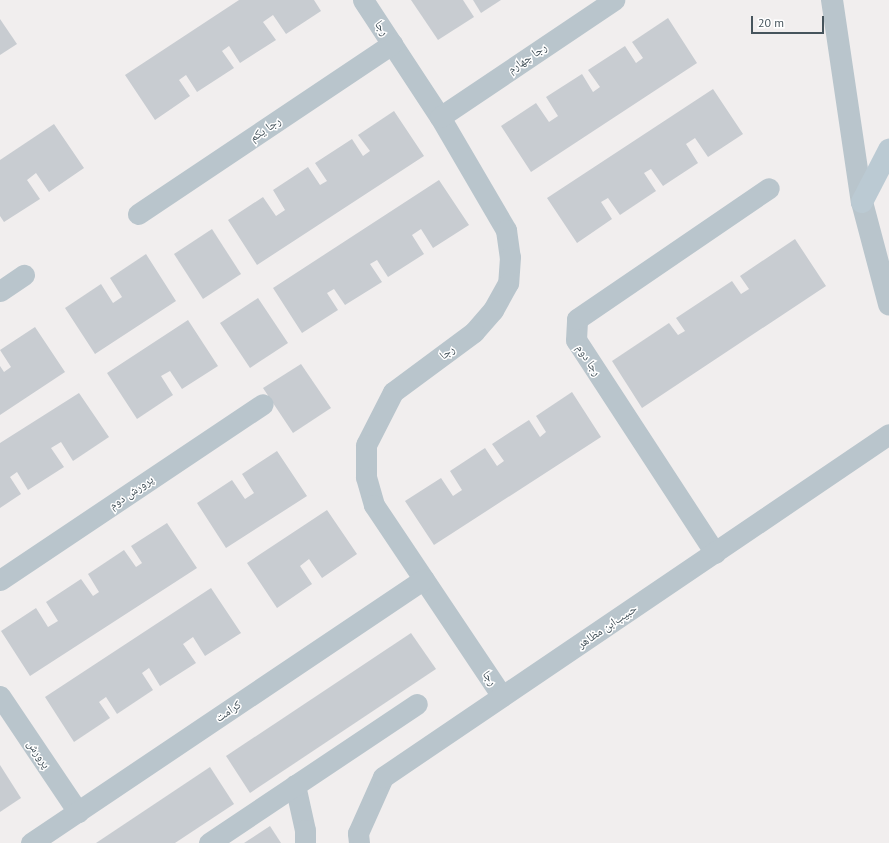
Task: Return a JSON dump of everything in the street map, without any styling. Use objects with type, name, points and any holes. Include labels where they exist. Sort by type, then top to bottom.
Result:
[{"type":"main road","points":[[862,202],[889,150]]},
{"type":"street","name":"رجا","points":[[363,0],[440,117],[506,230],[510,257],[508,283],[493,310],[474,332],[393,392],[366,446],[366,477],[374,505],[502,696]]},
{"type":"street","name":"رجا چهارم","points":[[440,117],[614,0]]},
{"type":"street","points":[[832,0],[862,202],[889,304]]},
{"type":"street","name":"رجا یکم","points":[[138,214],[392,44]]},
{"type":"street","name":"رجا دوم","points":[[715,553],[576,340],[577,319],[770,188]]},
{"type":"street","points":[[0,291],[24,275]]},
{"type":"street","name":"پرورش دوم","points":[[0,580],[262,404]]},
{"type":"street","name":"حبیب‌ابن مظاهر","points":[[359,843],[358,833],[383,777],[889,434]]},
{"type":"street","name":"کرامت","points":[[32,843],[424,580]]},
{"type":"street","name":"پرورش","points":[[0,696],[78,812]]},
{"type":"street","points":[[209,843],[417,704]]},
{"type":"street","points":[[295,786],[305,830],[305,843]]},
{"type":"building","points":[[239,0],[314,0],[321,11],[286,34],[273,15],[263,22],[276,40],[240,63],[229,46],[222,51],[234,68],[197,92],[186,75],[179,80],[190,96],[155,120],[125,75]]},
{"type":"building","points":[[411,0],[463,0],[474,17],[438,40]]},
{"type":"building","points":[[473,0],[501,0],[481,13]]},
{"type":"building","points":[[668,18],[697,63],[531,172],[501,126],[536,103],[549,122],[558,116],[546,97],[582,74],[593,92],[600,87],[588,70],[625,46],[636,63],[643,58],[632,42]]},
{"type":"building","points":[[0,19],[17,44],[0,55]]},
{"type":"building","points":[[713,89],[743,134],[708,157],[695,138],[686,144],[698,163],[663,186],[651,169],[644,173],[656,191],[620,215],[608,198],[601,202],[612,219],[577,243],[547,198]]},
{"type":"building","points":[[394,111],[424,156],[257,265],[228,220],[263,197],[276,216],[285,210],[273,190],[308,167],[320,185],[327,181],[315,163],[352,139],[363,156],[370,151],[358,135]]},
{"type":"building","points":[[54,124],[84,168],[49,192],[36,173],[27,180],[40,199],[4,222],[0,216],[0,160]]},
{"type":"building","points":[[439,180],[469,225],[433,248],[421,229],[412,235],[424,254],[388,277],[377,260],[370,264],[382,282],[345,305],[334,289],[327,293],[338,310],[302,333],[273,288]]},
{"type":"building","points":[[212,229],[241,274],[203,299],[174,254]]},
{"type":"building","points":[[795,239],[826,286],[642,408],[612,361],[669,323],[678,335],[685,331],[676,318],[732,281],[741,294],[749,289],[740,276]]},
{"type":"building","points":[[146,254],[176,301],[95,354],[65,308],[101,284],[113,303],[122,297],[110,278]]},
{"type":"building","points":[[258,298],[288,343],[250,368],[220,323]]},
{"type":"building","points":[[188,320],[218,366],[182,389],[170,371],[161,376],[173,395],[137,419],[107,373]]},
{"type":"building","points":[[35,327],[65,372],[0,415],[0,366],[4,372],[11,367],[0,350]]},
{"type":"building","points":[[301,364],[331,408],[293,433],[263,388]]},
{"type":"building","points":[[572,392],[601,437],[434,545],[405,501],[441,478],[453,496],[462,490],[450,471],[485,448],[497,466],[504,461],[492,444],[529,420],[540,437],[546,432],[536,416]]},
{"type":"building","points":[[79,393],[109,437],[73,461],[61,442],[51,448],[64,467],[28,490],[17,472],[10,477],[21,494],[0,508],[0,443]]},
{"type":"building","points":[[277,451],[307,496],[226,548],[197,503],[232,480],[245,499],[254,493],[242,474]]},
{"type":"building","points":[[327,510],[357,554],[322,578],[309,559],[300,566],[312,584],[277,608],[247,563]]},
{"type":"building","points":[[167,523],[197,568],[30,676],[1,631],[36,608],[48,627],[58,621],[46,602],[81,579],[93,596],[99,592],[88,574],[124,550],[136,567],[142,563],[131,546]]},
{"type":"building","points":[[211,588],[241,633],[205,656],[193,637],[183,644],[196,663],[160,686],[149,668],[142,673],[153,690],[117,714],[106,697],[99,702],[110,718],[74,742],[45,697]]},
{"type":"building","points":[[411,633],[436,669],[250,793],[226,756]]},
{"type":"building","points":[[0,765],[21,798],[0,812]]},
{"type":"building","points":[[210,767],[234,804],[175,843],[96,843]]},
{"type":"building","points":[[270,826],[281,843],[244,843]]}]
